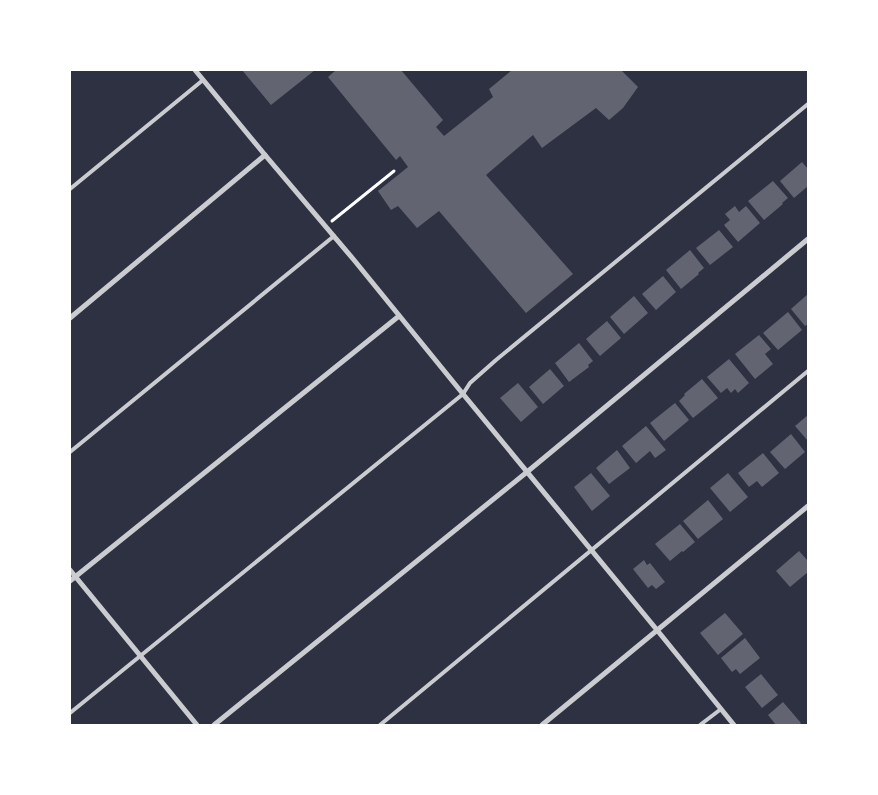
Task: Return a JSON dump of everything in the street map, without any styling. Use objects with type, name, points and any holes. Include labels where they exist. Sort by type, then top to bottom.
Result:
[{"type":"street","points":[[195,70],[334,236],[734,725]]},
{"type":"street","points":[[70,318],[265,155]]},
{"type":"street","points":[[214,725],[527,472],[808,239]]},
{"type":"street","points":[[70,581],[399,316]]},
{"type":"street","points":[[542,725],[807,509]]},
{"type":"street","points":[[70,570],[197,725]]},
{"type":"lane","points":[[70,189],[203,80]]},
{"type":"lane","points":[[70,713],[462,394],[470,383],[496,360],[808,104]]},
{"type":"lane","points":[[70,452],[334,236]]},
{"type":"lane","points":[[380,725],[808,371]]},
{"type":"lane","points":[[700,725],[721,708]]},
{"type":"path","points":[[325,226],[394,171]]},
{"type":"building","points":[[242,70],[315,70],[271,105]]},
{"type":"building","points":[[336,70],[401,70],[443,120],[436,127],[444,136],[493,97],[489,89],[512,70],[621,70],[638,87],[623,108],[609,120],[596,108],[542,148],[533,135],[486,175],[573,274],[526,313],[439,211],[417,228],[398,206],[391,210],[378,191],[408,167],[400,156],[396,160],[328,77]]},
{"type":"building","points":[[802,162],[808,169],[808,186],[794,198],[780,181]]},
{"type":"building","points":[[773,181],[788,198],[764,220],[748,201]]},
{"type":"building","points":[[735,206],[739,212],[746,206],[760,223],[738,242],[724,225],[730,220],[725,214]]},
{"type":"building","points":[[719,230],[733,247],[710,265],[696,248]]},
{"type":"building","points":[[690,250],[704,268],[681,289],[666,270]]},
{"type":"building","points":[[663,276],[676,292],[656,310],[642,294]]},
{"type":"building","points":[[808,294],[808,324],[805,326],[791,309]]},
{"type":"building","points":[[634,296],[648,313],[624,334],[610,317]]},
{"type":"building","points":[[788,312],[802,330],[778,350],[763,333]]},
{"type":"building","points":[[607,321],[621,338],[600,356],[586,339]]},
{"type":"building","points":[[759,335],[771,349],[765,354],[773,364],[755,379],[735,354]]},
{"type":"building","points":[[579,343],[593,361],[588,365],[589,367],[569,382],[555,363]]},
{"type":"building","points":[[729,359],[749,383],[738,393],[735,389],[731,393],[727,388],[721,393],[707,377]]},
{"type":"building","points":[[550,369],[564,386],[543,404],[529,387]]},
{"type":"building","points":[[702,379],[718,398],[693,418],[679,401],[684,394]]},
{"type":"building","points":[[518,383],[538,407],[521,422],[500,398]]},
{"type":"building","points":[[675,403],[689,420],[664,441],[650,423]]},
{"type":"building","points":[[808,415],[808,441],[795,426]]},
{"type":"building","points":[[646,426],[666,450],[655,458],[650,451],[636,463],[622,446]]},
{"type":"building","points":[[791,434],[805,452],[785,469],[770,452]]},
{"type":"building","points":[[617,450],[630,468],[609,484],[596,468]]},
{"type":"building","points":[[763,453],[779,473],[762,487],[757,481],[749,487],[738,473]]},
{"type":"building","points":[[591,473],[610,496],[592,511],[574,487]]},
{"type":"building","points":[[728,473],[748,497],[730,512],[710,488]]},
{"type":"building","points":[[708,500],[723,519],[698,539],[683,521]]},
{"type":"building","points":[[680,524],[695,542],[670,561],[655,544]]},
{"type":"building","points":[[799,551],[808,561],[808,572],[790,587],[776,571]]},
{"type":"building","points":[[644,560],[647,565],[650,563],[665,582],[656,589],[652,585],[648,588],[633,569]]},
{"type":"building","points":[[725,613],[743,634],[718,655],[700,633]]},
{"type":"building","points":[[745,638],[760,658],[740,674],[736,669],[732,672],[721,658]]},
{"type":"building","points":[[761,674],[778,695],[762,708],[745,687]]},
{"type":"building","points":[[783,702],[801,723],[799,725],[776,725],[768,715]]}]
